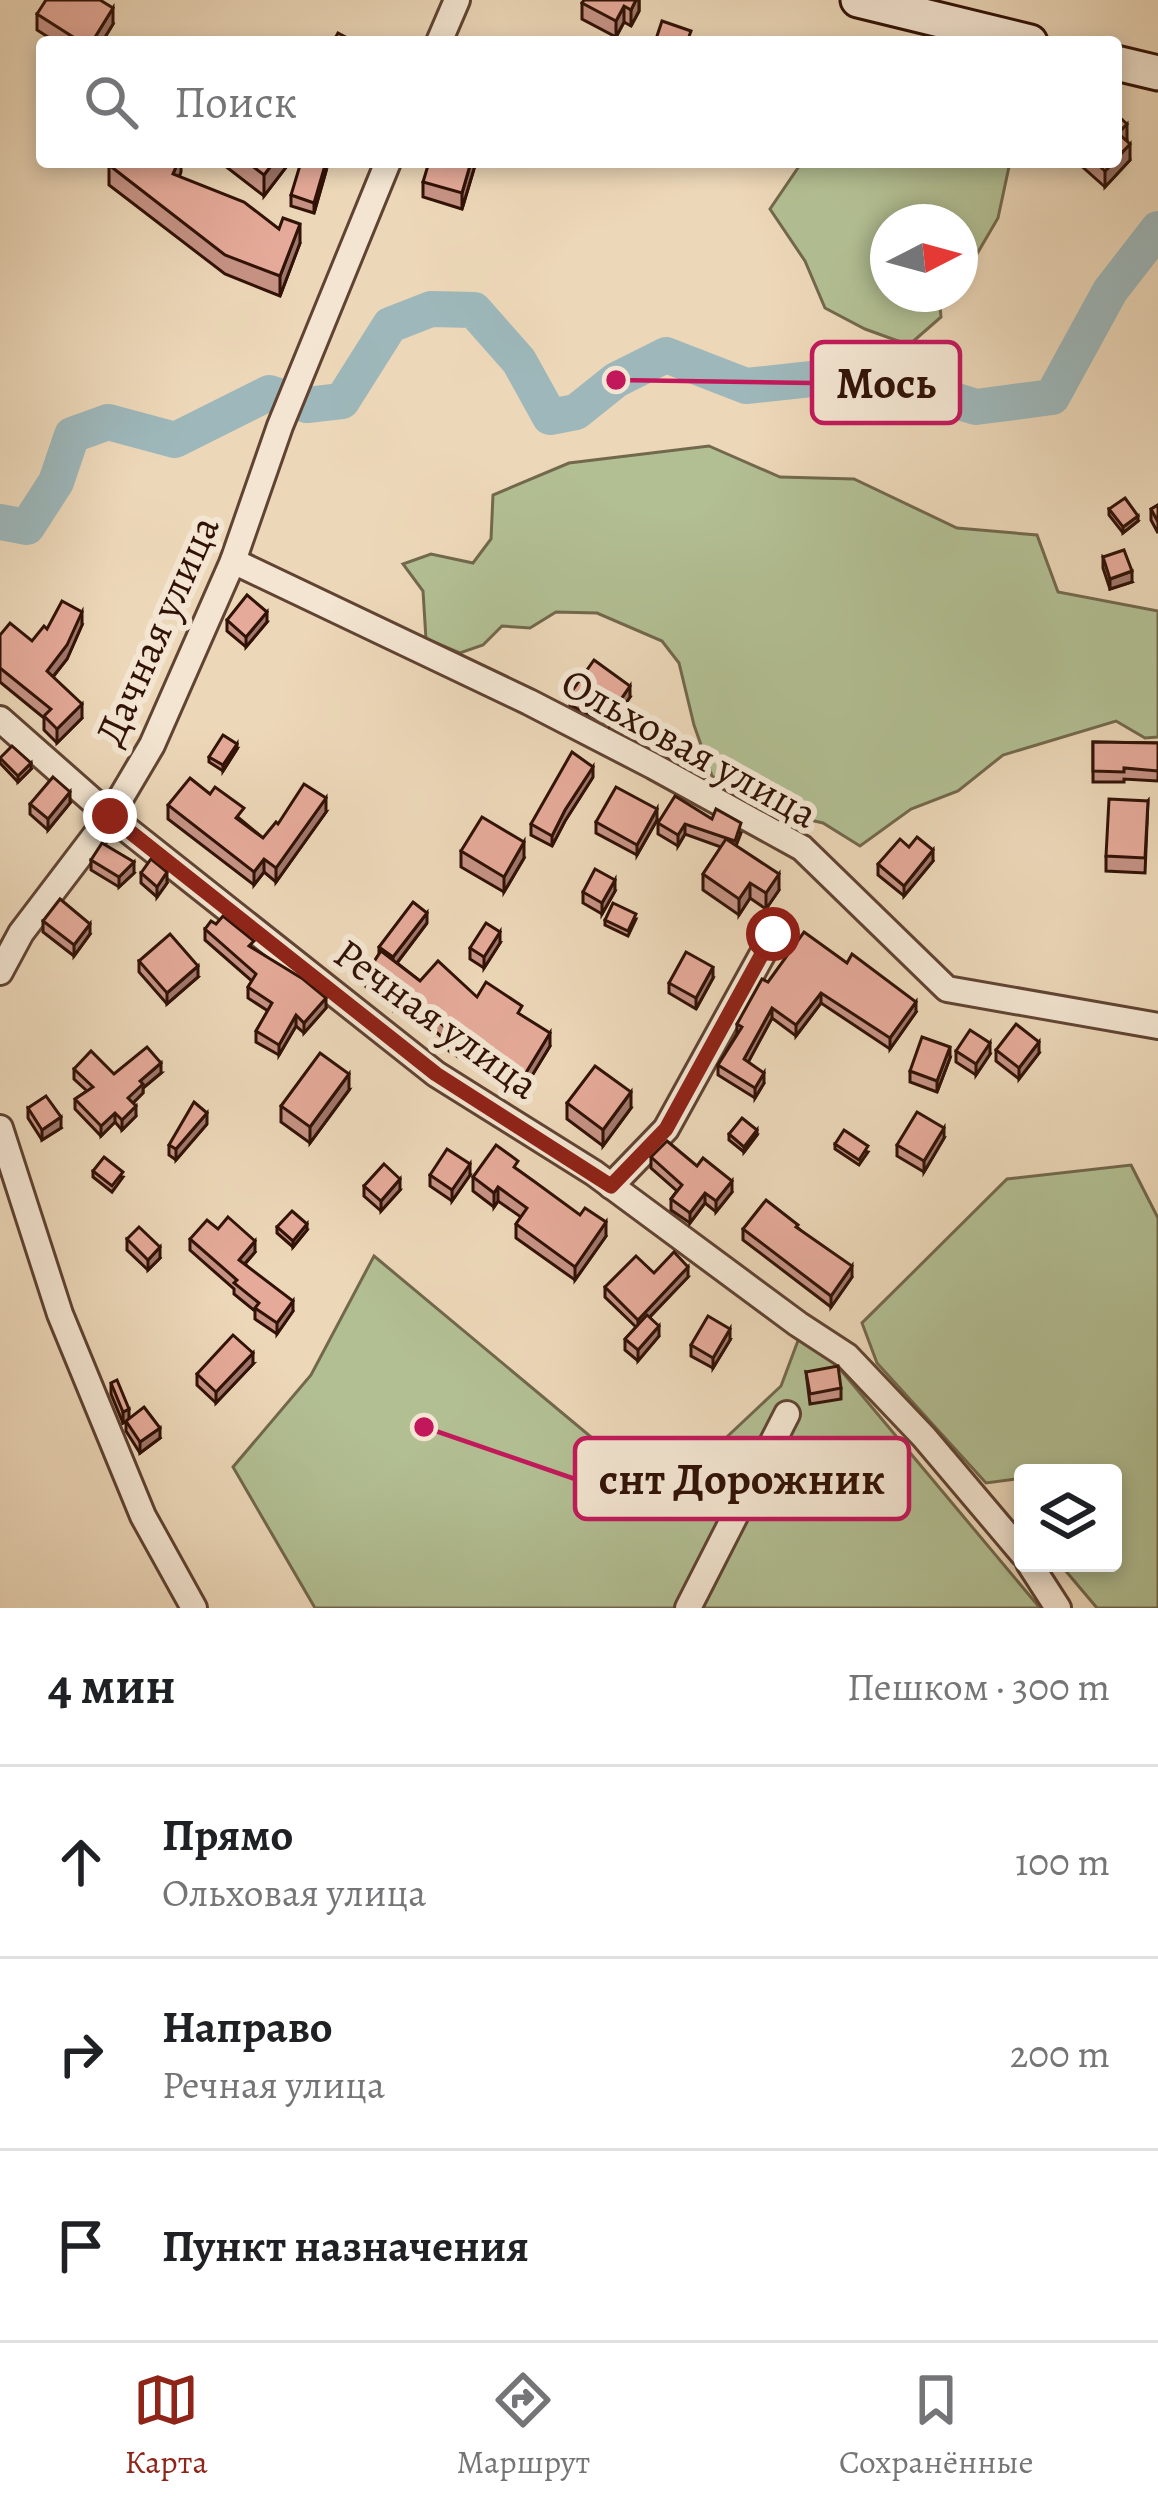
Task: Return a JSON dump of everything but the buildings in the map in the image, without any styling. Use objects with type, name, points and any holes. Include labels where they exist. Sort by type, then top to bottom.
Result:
[{"type":"street","points":[[442,36],[457,0]]},
{"type":"street","points":[[858,0],[1005,36]]},
{"type":"street","points":[[1122,64],[1158,73]]},
{"type":"street","name":"Дачная улица","points":[[0,972],[21,933],[110,816],[152,745],[233,561],[280,426],[386,168]]},
{"type":"street","name":"Ольховая улица","points":[[233,561],[529,702],[802,848],[947,989],[1158,1026]]},
{"type":"street","name":"Речная улица","points":[[0,719],[110,816],[436,1074],[611,1186],[847,1356],[925,1437],[1014,1543]]},
{"type":"street","points":[[611,1186],[666,1129],[773,934]]},
{"type":"street","points":[[0,1128],[68,1334],[142,1516],[194,1608]]},
{"type":"street","points":[[688,1608],[787,1414]]},
{"type":"street","points":[[1035,1572],[1058,1608]]},
{"type":"green space","points":[[798,168],[1009,168],[998,218],[978,252],[978,204],[870,204],[870,312],[941,312],[941,317],[909,345],[825,308],[805,261],[770,209]]},
{"type":"green space","points":[[709,446],[780,477],[854,479],[957,528],[1037,535],[1058,592],[1158,611],[1158,737],[1145,738],[1116,721],[1003,755],[958,791],[911,809],[860,846],[823,823],[797,817],[712,776],[679,663],[662,641],[597,613],[556,612],[530,628],[502,626],[483,645],[460,653],[426,639],[423,591],[403,564],[431,554],[473,563],[491,539],[493,495],[569,463]]},
{"type":"green space","points":[[1131,1165],[1158,1218],[1158,1608],[1097,1608],[1067,1572],[1122,1572],[1122,1464],[1014,1464],[1014,1479],[986,1483],[877,1363],[862,1323],[1007,1179]]},
{"type":"green space","points":[[374,1256],[663,1497],[781,1386],[799,1338],[829,1356],[1040,1608],[315,1608],[233,1467],[311,1375]]},
{"type":"waterway","points":[[0,522],[27,527],[56,482],[72,435],[108,422],[175,440],[269,393],[307,405],[342,401],[390,325],[431,309],[474,310],[519,361],[550,417],[576,412],[616,380],[666,355],[746,386],[830,377],[905,385],[976,407],[1052,397],[1110,291],[1158,229]]},
{"type":"place","name":"Мось","points":[[616,380]]},
{"type":"place","name":"снт Дорожник","points":[[424,1427]]},
{"type":"route","points":[[110,816],[436,1074],[611,1186],[666,1129],[773,934]]}]
